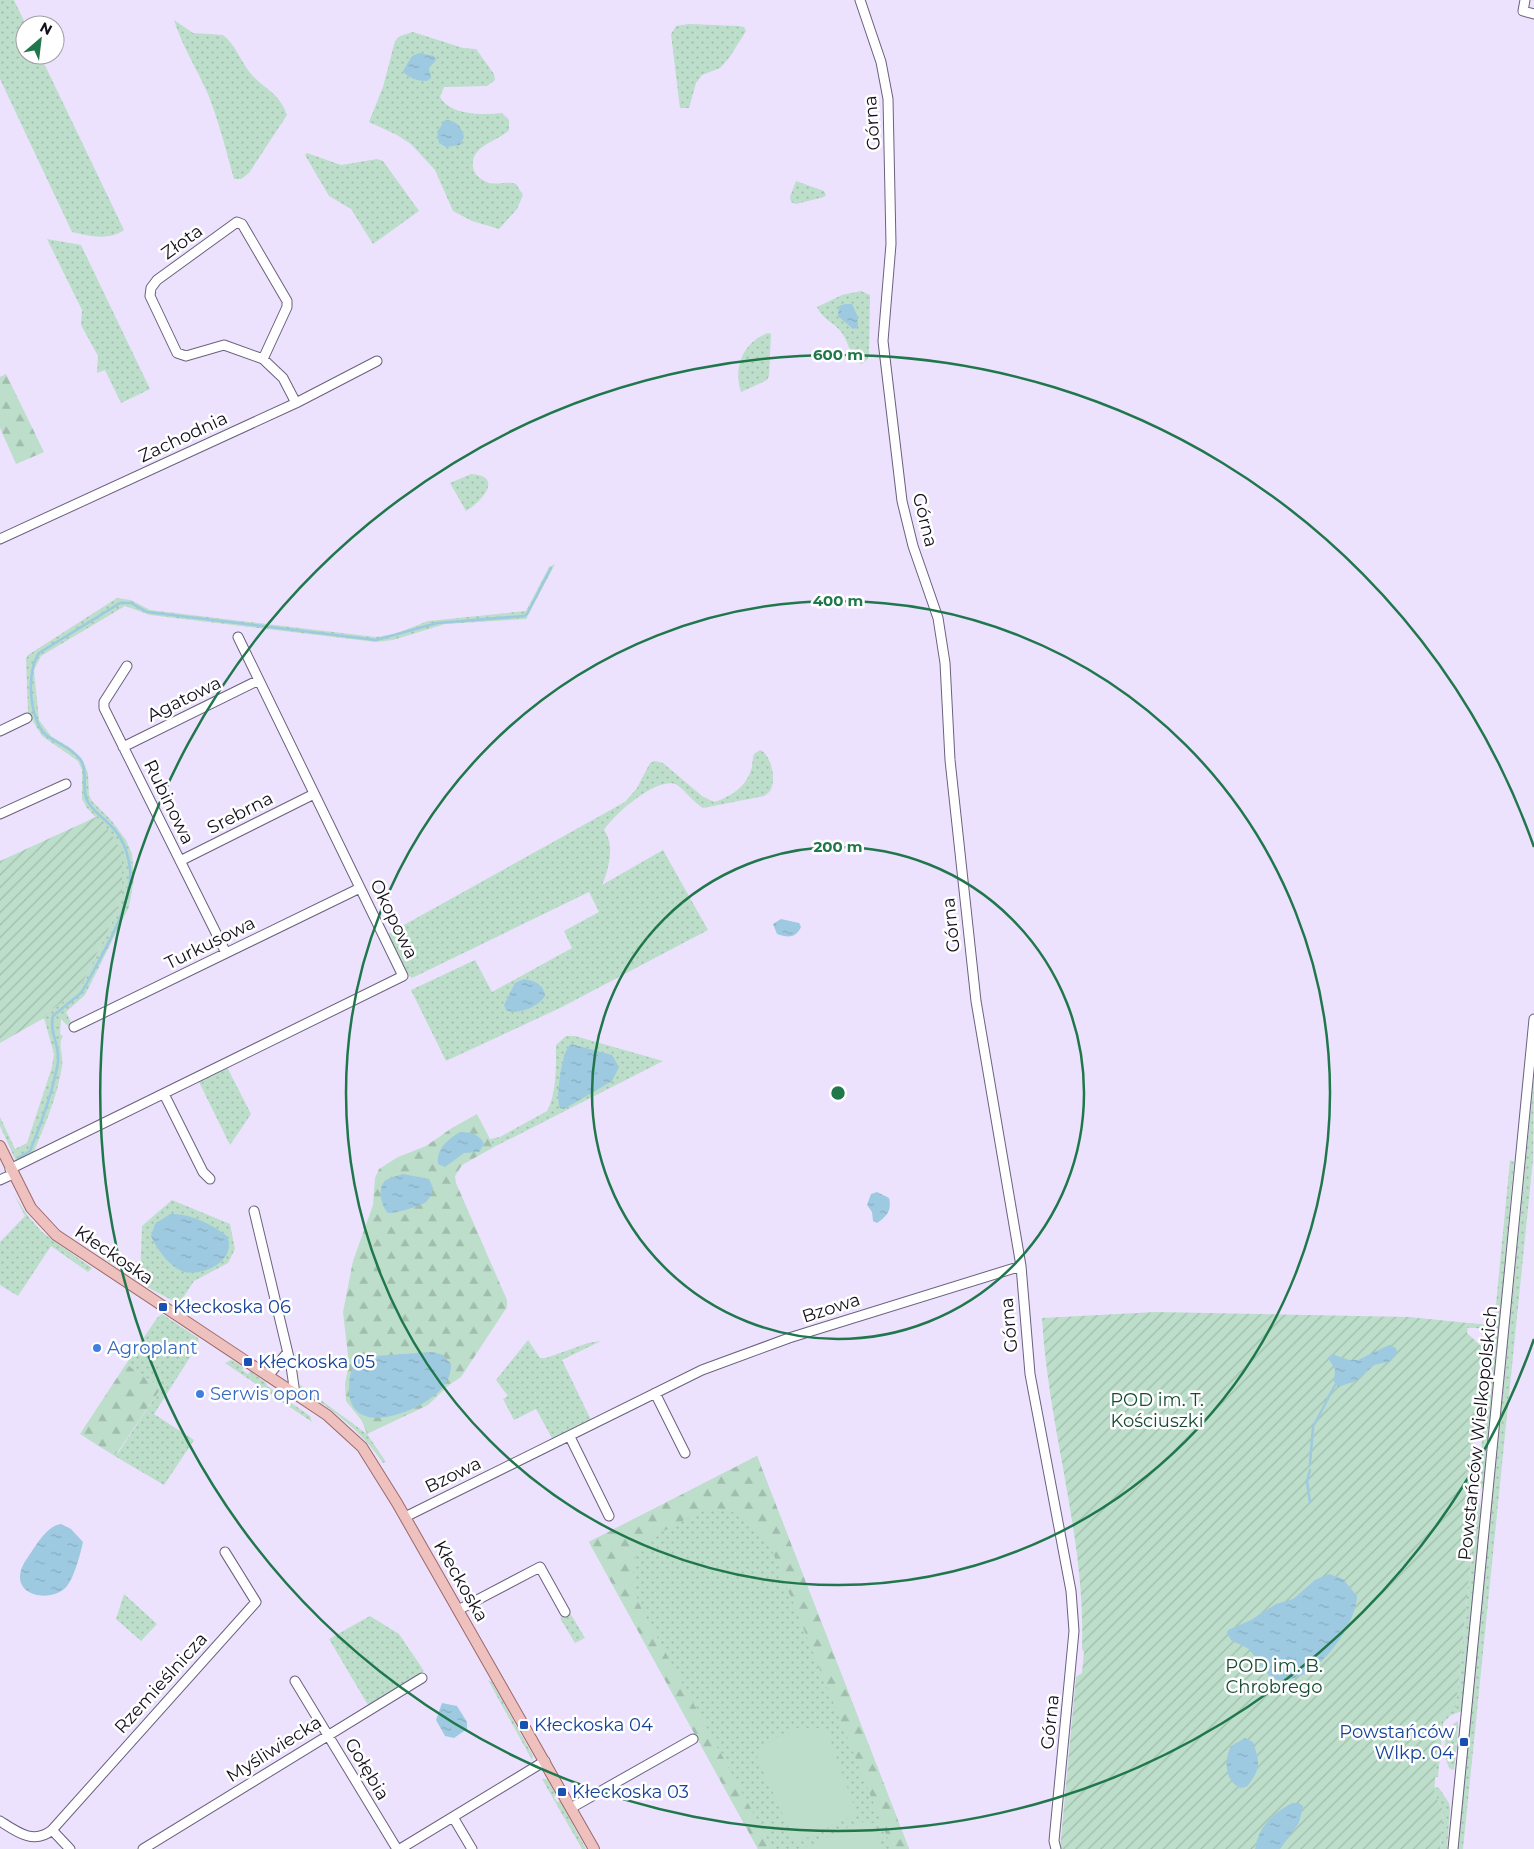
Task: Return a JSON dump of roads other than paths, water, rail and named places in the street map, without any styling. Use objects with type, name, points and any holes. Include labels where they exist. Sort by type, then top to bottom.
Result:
[{"type":"main road","name":"Kłeckoska","points":[[0,1146],[31,1208],[56,1235],[327,1415],[357,1442],[376,1467],[406,1517],[594,1849]]},
{"type":"street","name":"Górna","points":[[860,0],[881,62],[888,99],[891,244],[883,341],[900,482],[907,524],[938,618],[945,663],[950,760],[976,1001],[1021,1266],[1030,1374],[1068,1566],[1074,1631],[1054,1841],[1056,1849]]},
{"type":"street","points":[[1525,0],[1523,11],[1534,14]]},
{"type":"street","name":"Złota","points":[[263,359],[288,307],[287,301],[242,224],[237,222],[157,280],[151,288],[150,296],[179,354],[186,356],[224,344],[263,359],[284,378],[296,403]]},
{"type":"street","name":"Zachodnia","points":[[0,539],[296,403],[377,361]]},
{"type":"street","name":"Okopowa","points":[[0,1180],[12,1172],[164,1094],[403,976],[238,637]]},
{"type":"street","name":"Rubinowa","points":[[127,666],[104,702],[104,708],[226,953]]},
{"type":"street","name":"Agatowa","points":[[123,747],[259,680]]},
{"type":"street","points":[[0,730],[27,718]]},
{"type":"street","points":[[0,814],[66,784]]},
{"type":"street","name":"Srebrna","points":[[180,861],[314,794]]},
{"type":"street","name":"Turkusowa","points":[[74,1027],[360,888]]},
{"type":"street","name":"Powstańców Wielkopolskich","points":[[1453,1849],[1534,1019]]},
{"type":"street","points":[[164,1094],[203,1172],[210,1179]]},
{"type":"street","points":[[254,1211],[295,1394]]},
{"type":"street","name":"Bzowa","points":[[406,1517],[702,1370],[789,1338],[1021,1266]]},
{"type":"street","points":[[268,1376],[287,1353]]},
{"type":"street","points":[[655,1394],[685,1453]]},
{"type":"street","points":[[570,1437],[609,1516]]},
{"type":"street","name":"Rzemieślnicza","points":[[52,1830],[256,1602],[226,1552]]},
{"type":"street","points":[[458,1610],[540,1567],[565,1612]]},
{"type":"street","name":"Myśliwiecka","points":[[143,1849],[422,1678]]},
{"type":"street","name":"Gołębia","points":[[295,1681],[398,1849]]},
{"type":"street","points":[[571,1808],[693,1739]]},
{"type":"street","points":[[398,1849],[545,1761]]},
{"type":"street","points":[[453,1817],[472,1849]]},
{"type":"street","points":[[0,1821],[31,1838],[41,1837],[52,1830],[70,1849]]},
{"type":"water","points":[[419,53],[434,56],[436,60],[429,68],[431,78],[427,81],[414,79],[403,71],[412,56]]},
{"type":"water","points":[[445,120],[452,121],[462,130],[464,137],[460,145],[446,147],[439,143],[437,132]]},
{"type":"water","points":[[852,304],[857,315],[857,328],[853,329],[838,316],[839,306]]},
{"type":"water","points":[[781,919],[799,923],[801,927],[799,931],[791,936],[777,934],[773,924]]},
{"type":"water","points":[[524,979],[541,986],[545,996],[538,1004],[528,1009],[522,1011],[506,1010],[504,1005],[515,983]]},
{"type":"water","points":[[571,1044],[612,1055],[619,1067],[612,1081],[564,1109],[560,1108],[559,1085],[562,1064]]},
{"type":"water","points":[[460,1132],[471,1133],[480,1138],[484,1144],[479,1152],[464,1153],[445,1167],[438,1164],[441,1149]]},
{"type":"water","points":[[403,1174],[429,1179],[433,1188],[431,1194],[423,1204],[388,1213],[381,1198],[382,1185],[388,1179]]},
{"type":"water","points":[[877,1192],[889,1198],[890,1206],[884,1218],[877,1223],[873,1221],[872,1212],[867,1205],[871,1194]]},
{"type":"water","points":[[170,1214],[185,1215],[200,1220],[227,1236],[229,1245],[223,1259],[210,1269],[193,1273],[174,1267],[160,1252],[151,1236],[155,1224]]},
{"type":"water","points":[[1389,1345],[1396,1348],[1397,1352],[1391,1361],[1374,1365],[1356,1381],[1338,1387],[1334,1382],[1335,1369],[1328,1358],[1332,1354],[1349,1360],[1358,1360]]},
{"type":"water","points":[[433,1352],[443,1355],[451,1364],[450,1373],[444,1386],[422,1404],[390,1416],[374,1418],[361,1414],[352,1405],[349,1389],[350,1376],[354,1364],[360,1357]]},
{"type":"water","points":[[61,1524],[71,1529],[83,1542],[75,1571],[70,1582],[60,1592],[42,1596],[34,1594],[26,1590],[21,1583],[20,1574],[24,1563],[45,1534],[50,1529]]},
{"type":"water","points":[[1329,1574],[1343,1579],[1357,1596],[1355,1610],[1348,1625],[1328,1655],[1314,1667],[1300,1676],[1285,1680],[1271,1678],[1249,1649],[1231,1640],[1227,1633],[1228,1630],[1251,1620],[1276,1604],[1293,1599],[1315,1580]]},
{"type":"water","points":[[442,1703],[457,1706],[467,1722],[467,1729],[454,1738],[445,1736],[436,1720]]},
{"type":"water","points":[[1245,1738],[1253,1742],[1258,1767],[1249,1784],[1241,1788],[1231,1781],[1227,1770],[1227,1757],[1231,1746]]},
{"type":"water","points":[[1292,1803],[1299,1803],[1303,1806],[1299,1823],[1280,1849],[1255,1849],[1263,1827],[1273,1816]]},
{"type":"waterway","points":[[18,1158],[30,1151],[53,1084],[58,1062],[58,1050],[52,1028],[53,1016],[81,993],[86,985],[116,928],[127,898],[130,883],[130,869],[124,845],[114,829],[89,804],[85,795],[83,764],[73,752],[46,735],[40,728],[36,718],[31,695],[31,683],[32,671],[39,653],[120,603],[131,603],[147,612],[376,640],[437,623],[524,616],[527,614],[551,568]]},
{"type":"waterway","points":[[1310,1464],[1313,1427],[1335,1385]]},
{"type":"waterway","points":[[1310,1470],[1307,1481],[1310,1502]]},
{"type":"place","name":"Kłeckoska 06","points":[[163,1307]]},
{"type":"place","name":"Agroplant","points":[[97,1348]]},
{"type":"place","name":"Kłeckoska 05","points":[[248,1362]]},
{"type":"place","name":"Serwis opon","points":[[200,1394]]},
{"type":"place","name":"Kłeckoska 04","points":[[524,1725]]},
{"type":"place","name":"Powstańców Wlkp. 04","points":[[1464,1742]]},
{"type":"place","name":"Kłeckoska 03","points":[[562,1792]]},
{"type":"park label","name":"POD im. T. Kościuszki","points":[[1157,1410]]},
{"type":"park label","name":"POD im. B. Chrobrego","points":[[1274,1676]]}]
